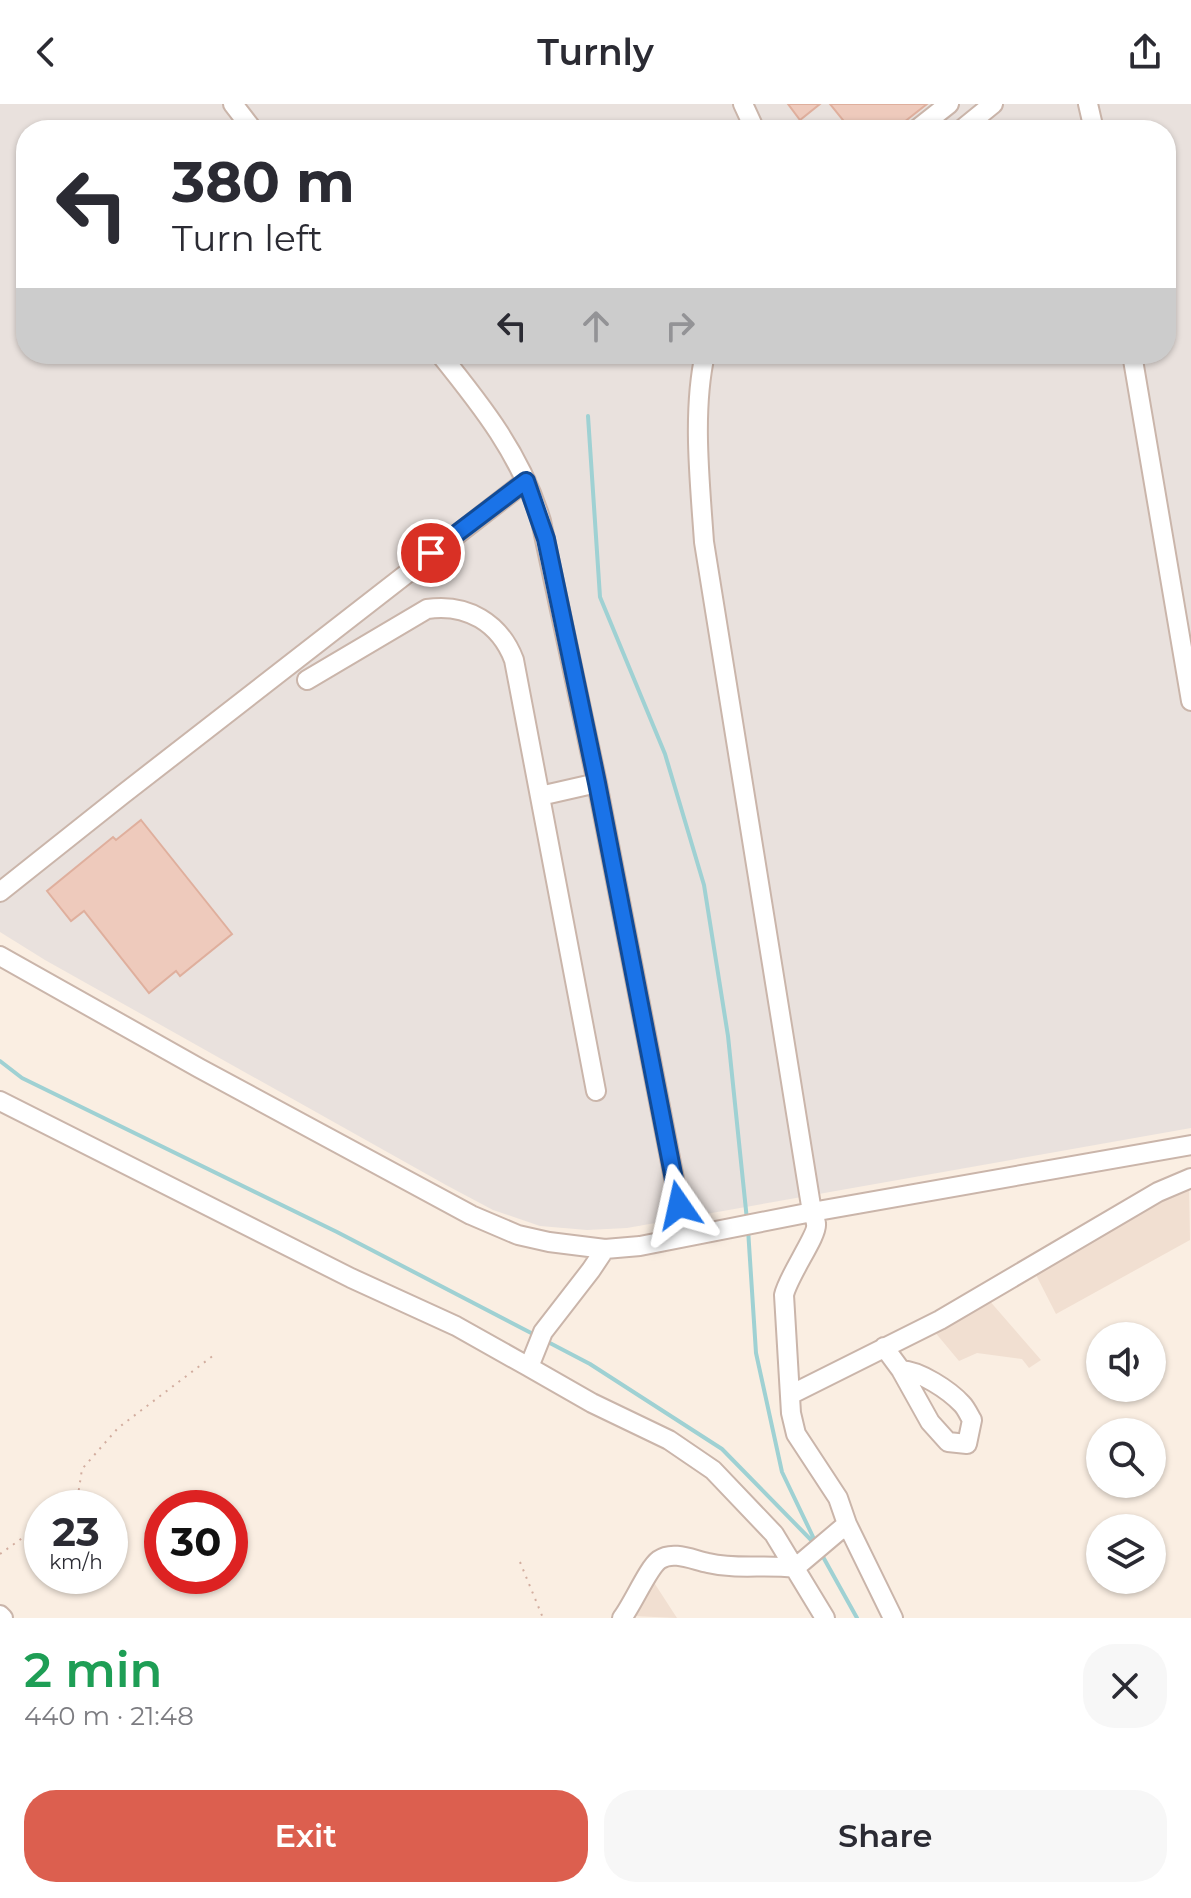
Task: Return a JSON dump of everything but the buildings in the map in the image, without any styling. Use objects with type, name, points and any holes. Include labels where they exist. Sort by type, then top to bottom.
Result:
[{"type":"street","points":[[233,104],[245,120]]},
{"type":"street","points":[[929,120],[949,104]]},
{"type":"street","points":[[973,120],[993,104]]},
{"type":"street","points":[[448,364],[499,430],[526,481],[546,539],[685,1235]]},
{"type":"street","points":[[704,364],[699,468],[704,542],[816,1231],[789,1277],[784,1295],[793,1424],[799,1442],[838,1498],[847,1524],[893,1618]]},
{"type":"street","points":[[1134,364],[1191,701]]},
{"type":"street","points":[[0,892],[526,481]]},
{"type":"street","points":[[307,680],[427,609],[448,607],[478,616],[504,639],[514,660],[596,1091]]},
{"type":"street","points":[[540,796],[597,783]]},
{"type":"street","points":[[0,956],[199,1068],[487,1223],[536,1239],[605,1249],[640,1246],[685,1235],[1191,1145]]},
{"type":"street","points":[[0,1101],[351,1278],[456,1326],[583,1398],[669,1440],[713,1470],[774,1534],[825,1618]]},
{"type":"street","points":[[790,1395],[978,1299],[1158,1192],[1191,1178]]},
{"type":"street","points":[[529,1367],[543,1332],[605,1249]]},
{"type":"street","points":[[884,1347],[901,1370]]},
{"type":"street","points":[[622,1618],[655,1564],[669,1556],[729,1567],[795,1568],[847,1524]]},
{"type":"path","points":[[78,1490],[85,1464],[118,1428],[214,1355]]},
{"type":"path","points":[[0,1554],[24,1537]]},
{"type":"path","points":[[520,1562],[543,1618]]},
{"type":"shaded area","points":[[0,104],[1191,104],[1191,1128],[627,1228],[587,1230],[540,1226],[493,1210],[446,1185],[0,932]]},
{"type":"shaded area","points":[[1189,1185],[1190,1240],[1056,1314],[1035,1273],[1161,1198]]},
{"type":"shaded area","points":[[988,1299],[1041,1360],[1029,1368],[1022,1359],[977,1353],[959,1361],[934,1331]]},
{"type":"shaded area","points":[[653,1581],[677,1618],[633,1616]]},
{"type":"waterway","points":[[588,416],[600,597],[665,754],[704,885],[728,1036],[747,1220]]},
{"type":"waterway","points":[[0,1061],[22,1078],[337,1232],[535,1335]]},
{"type":"waterway","points":[[748,1229],[756,1353],[782,1472],[815,1541]]},
{"type":"waterway","points":[[546,1341],[590,1364],[722,1449],[815,1544]]},
{"type":"waterway","points":[[822,1555],[857,1618]]},
{"type":"route","points":[[431,553],[526,481],[546,539],[679,1205]]}]
